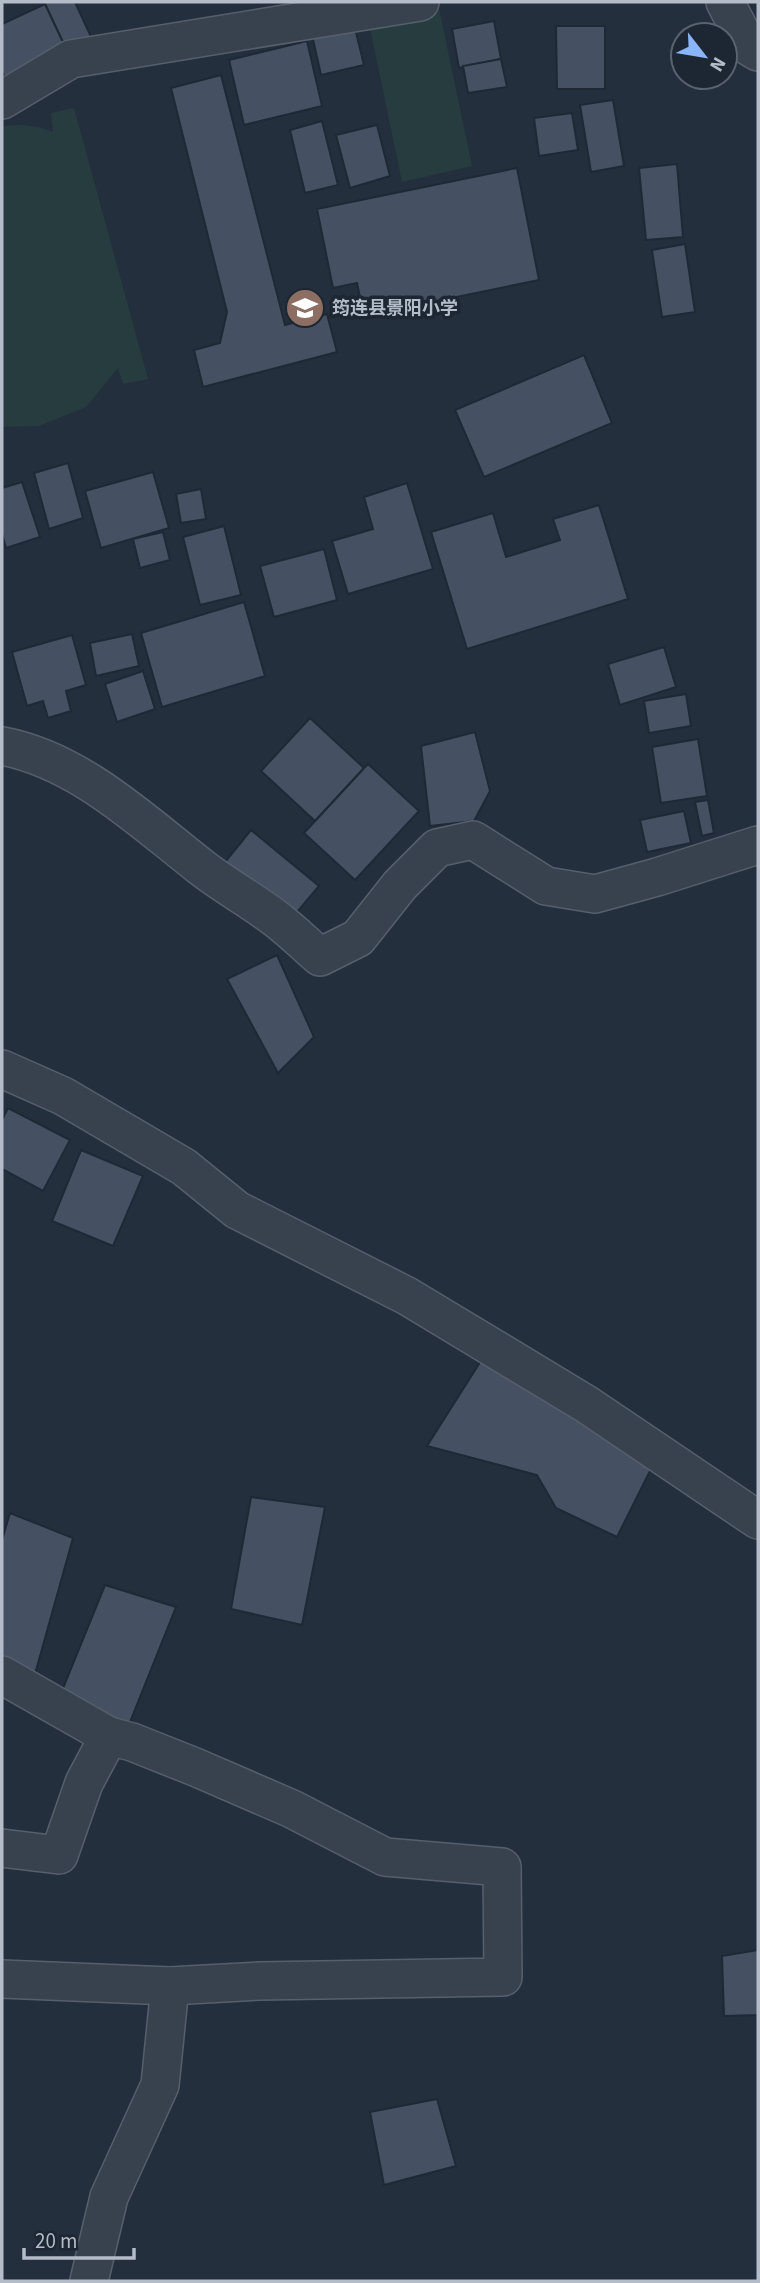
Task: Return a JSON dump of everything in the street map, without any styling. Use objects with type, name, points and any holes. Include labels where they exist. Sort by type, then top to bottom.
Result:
[{"type":"street","points":[[2,100],[71,59],[420,2]]},
{"type":"street","points":[[725,2],[748,46],[758,52]]},
{"type":"street","points":[[2,746],[18,749],[84,778],[162,834],[201,867],[275,919],[320,957],[358,938],[400,885],[437,848],[473,840],[546,886],[595,894],[758,845]]},
{"type":"street","points":[[2,1069],[63,1096],[184,1167],[237,1210],[407,1296],[586,1404],[758,1520]]},
{"type":"street","points":[[2,1675],[109,1736],[132,1742],[195,1767],[292,1809],[385,1857],[502,1867],[503,1977],[260,1981],[170,1986],[2,1979]]},
{"type":"street","points":[[2,1848],[59,1855],[84,1783],[109,1736]]},
{"type":"street","points":[[89,2281],[109,2197],[160,2085],[170,1986]]},
{"type":"green space","points":[[439,8],[472,166],[402,182],[369,23]]},
{"type":"green space","points":[[74,108],[148,379],[123,384],[118,368],[86,407],[39,426],[2,427],[2,126],[28,126],[53,132],[51,113]]},
{"type":"building","points":[[44,2],[75,2],[92,39],[67,51]]},
{"type":"building","points":[[45,4],[67,51],[6,80],[2,72],[2,24]]},
{"type":"building","points":[[352,16],[364,65],[321,75],[310,26]]},
{"type":"building","points":[[494,21],[501,59],[459,68],[452,29]]},
{"type":"building","points":[[556,26],[605,26],[605,89],[557,89]]},
{"type":"building","points":[[307,41],[322,106],[244,125],[229,60]]},
{"type":"building","points":[[501,59],[507,87],[468,93],[463,66]]},
{"type":"building","points":[[221,75],[285,325],[327,314],[337,352],[203,387],[194,350],[220,343],[227,312],[171,88]]},
{"type":"building","points":[[613,100],[624,166],[591,172],[580,105]]},
{"type":"building","points":[[572,113],[578,150],[539,156],[534,118]]},
{"type":"building","points":[[322,121],[338,185],[305,193],[290,130]]},
{"type":"building","points":[[377,125],[390,176],[350,188],[336,135]]},
{"type":"building","points":[[677,164],[683,237],[646,240],[639,168]]},
{"type":"building","points":[[517,168],[539,280],[364,316],[357,283],[333,288],[317,209]]},
{"type":"building","points":[[685,244],[695,312],[662,317],[652,250]]},
{"type":"building","points":[[584,355],[612,423],[484,477],[455,410]]},
{"type":"building","points":[[68,463],[83,518],[49,529],[34,473]]},
{"type":"building","points":[[153,472],[169,528],[101,548],[85,491]]},
{"type":"building","points":[[22,482],[40,537],[6,548],[2,534],[2,488]]},
{"type":"building","points":[[407,483],[433,569],[348,594],[332,541],[373,529],[364,497]]},
{"type":"building","points":[[201,489],[206,519],[181,523],[176,494]]},
{"type":"building","points":[[599,505],[628,599],[467,649],[431,532],[493,513],[506,557],[560,540],[553,519]]},
{"type":"building","points":[[224,526],[241,595],[200,605],[183,537]]},
{"type":"building","points":[[163,532],[170,560],[140,568],[133,539]]},
{"type":"building","points":[[324,549],[337,600],[274,617],[260,566]]},
{"type":"building","points":[[244,602],[265,676],[162,707],[141,633]]},
{"type":"building","points":[[132,634],[139,666],[96,676],[90,643]]},
{"type":"building","points":[[72,635],[86,685],[66,691],[71,711],[48,718],[43,701],[27,706],[12,652]]},
{"type":"building","points":[[664,647],[676,687],[620,705],[608,664]]},
{"type":"building","points":[[143,671],[155,709],[117,722],[105,684]]},
{"type":"building","points":[[686,694],[691,726],[649,733],[644,701]]},
{"type":"building","points":[[310,718],[364,768],[315,821],[261,771]]},
{"type":"building","points":[[475,732],[490,791],[474,821],[430,826],[421,746]]},
{"type":"building","points":[[698,739],[707,796],[661,803],[652,747]]},
{"type":"building","points":[[368,764],[419,811],[355,880],[304,833]]},
{"type":"building","points":[[708,800],[714,833],[702,836],[695,802]]},
{"type":"building","points":[[684,811],[691,843],[647,852],[640,820]]},
{"type":"building","points":[[251,830],[319,886],[293,917],[225,862]]},
{"type":"building","points":[[277,955],[314,1037],[278,1073],[227,979]]},
{"type":"building","points":[[8,1108],[70,1140],[43,1191],[2,1169],[2,1120]]},
{"type":"building","points":[[81,1150],[143,1176],[113,1246],[52,1221]]},
{"type":"building","points":[[484,1356],[652,1467],[617,1537],[556,1508],[537,1475],[427,1446]]},
{"type":"building","points":[[251,1497],[325,1507],[302,1625],[231,1609]]},
{"type":"building","points":[[10,1513],[73,1538],[35,1674],[2,1657],[2,1540]]},
{"type":"building","points":[[105,1585],[176,1607],[128,1727],[59,1698]]},
{"type":"building","points":[[758,1950],[758,2015],[724,2016],[722,1956]]},
{"type":"building","points":[[437,2099],[456,2166],[384,2185],[370,2112]]},
{"type":"place","name":"筠连县景阳小学","points":[[305,308]]}]
